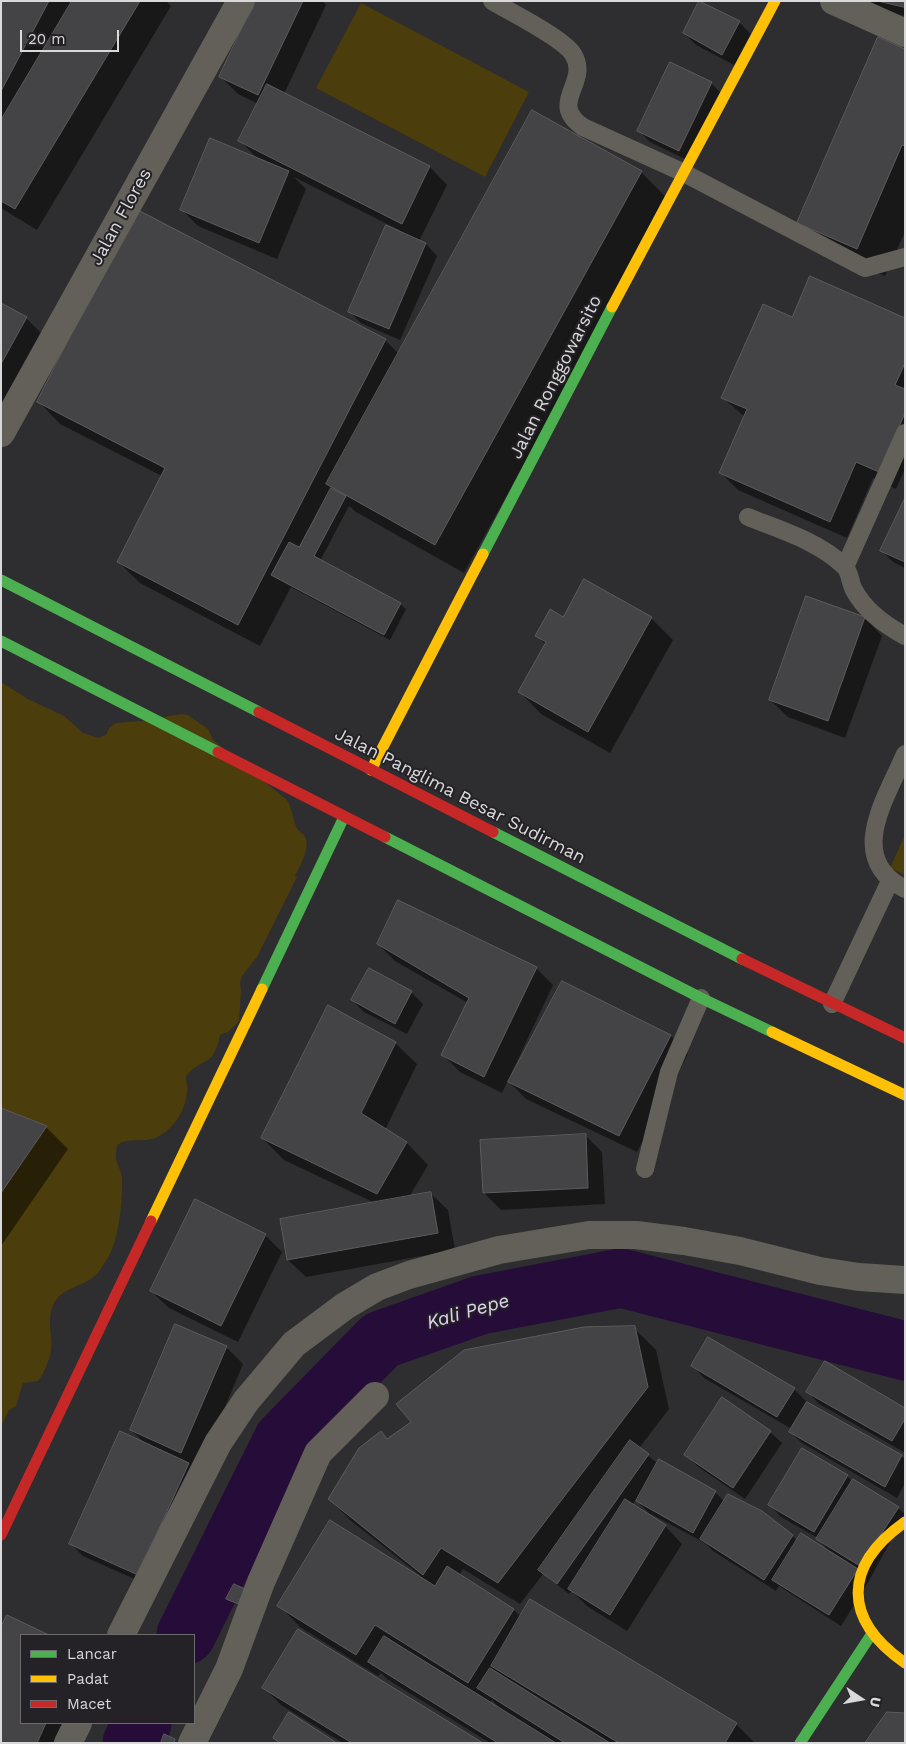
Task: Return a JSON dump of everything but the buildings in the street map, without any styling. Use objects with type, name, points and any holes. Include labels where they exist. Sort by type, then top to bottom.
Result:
[{"type":"main road","name":"Jalan Ronggowarsito","points":[[371,770],[682,172],[774,1]]},
{"type":"main road","name":"Jalan Panglima Besar Sudirman","points":[[1,580],[832,1004],[905,1038]]},
{"type":"main road","points":[[1,641],[700,998],[905,1095]]},
{"type":"main road","points":[[1,1535],[344,816]]},
{"type":"main road","points":[[905,1522],[888,1531],[872,1548],[862,1569],[858,1591],[861,1614],[871,1635],[888,1654],[905,1663]]},
{"type":"main road","points":[[800,1743],[871,1635]]},
{"type":"street","name":"Jalan Flores","points":[[1,433],[241,1]]},
{"type":"street","points":[[834,1],[905,33]]},
{"type":"street","points":[[122,1634],[209,1461],[246,1401],[294,1344],[345,1306],[377,1287],[409,1274],[499,1250],[589,1235],[636,1235],[684,1241],[740,1251],[820,1271],[859,1277],[905,1280]]},
{"type":"street","points":[[192,1743],[229,1669],[265,1574],[318,1453],[375,1396]]},
{"type":"street","points":[[68,1743],[78,1724]]},
{"type":"lane","points":[[492,1],[530,23],[569,49],[574,55],[578,71],[568,104],[568,112],[572,120],[583,127],[682,172],[865,268],[905,257]]},
{"type":"lane","points":[[845,567],[905,434]]},
{"type":"lane","points":[[748,517],[805,541],[845,567],[854,591],[874,615],[888,627],[905,636]]},
{"type":"lane","points":[[832,1004],[898,885],[879,869],[872,852],[874,829],[905,754]]},
{"type":"lane","points":[[645,1169],[669,1072],[700,998]]},
{"type":"shaded area","points":[[361,3],[529,92],[485,177],[316,88]]},
{"type":"shaded area","points":[[1,682],[28,699],[64,716],[83,733],[98,738],[106,735],[109,728],[116,723],[181,714],[188,715],[208,729],[213,740],[287,800],[296,827],[304,835],[307,845],[295,876],[297,877],[257,957],[242,976],[240,983],[239,1021],[228,1032],[220,1035],[211,1057],[186,1076],[186,1100],[180,1115],[169,1129],[155,1138],[128,1141],[117,1145],[116,1157],[122,1178],[122,1196],[118,1229],[109,1256],[96,1275],[65,1292],[55,1301],[50,1324],[51,1350],[46,1366],[38,1381],[23,1383],[16,1406],[9,1410],[1,1427],[1,1193],[47,1126],[1,1108]]},
{"type":"shaded area","points":[[905,835],[905,875],[890,868]]},
{"type":"waterway","name":"Kali Pepe","points":[[186,1634],[283,1440],[381,1340],[480,1305],[621,1278],[905,1351]]},
{"type":"waterway","name":"Kali Pepe","points":[[132,1743],[142,1724]]},
{"type":"traffic: fast","points":[[483,554],[612,307]]},
{"type":"traffic: fast","points":[[1,580],[259,712]]},
{"type":"traffic: fast","points":[[1,641],[218,752]]},
{"type":"traffic: fast","points":[[262,989],[344,817]]},
{"type":"traffic: fast","points":[[493,832],[742,959]]},
{"type":"traffic: fast","points":[[385,837],[701,998],[772,1032]]},
{"type":"traffic: fast","points":[[800,1743],[871,1635]]},
{"type":"traffic: slow","points":[[612,307],[775,1]]},
{"type":"traffic: slow","points":[[371,770],[483,554]]},
{"type":"traffic: slow","points":[[151,1221],[262,989]]},
{"type":"traffic: slow","points":[[772,1032],[905,1095]]},
{"type":"traffic: slow","points":[[905,1522],[885,1539],[870,1556],[861,1574],[858,1592],[861,1611],[870,1629],[884,1646],[905,1663]]},
{"type":"traffic: jam","points":[[259,712],[493,832]]},
{"type":"traffic: jam","points":[[218,752],[385,837]]},
{"type":"traffic: jam","points":[[742,959],[905,1038]]},
{"type":"traffic: jam","points":[[1,1535],[151,1221]]}]
